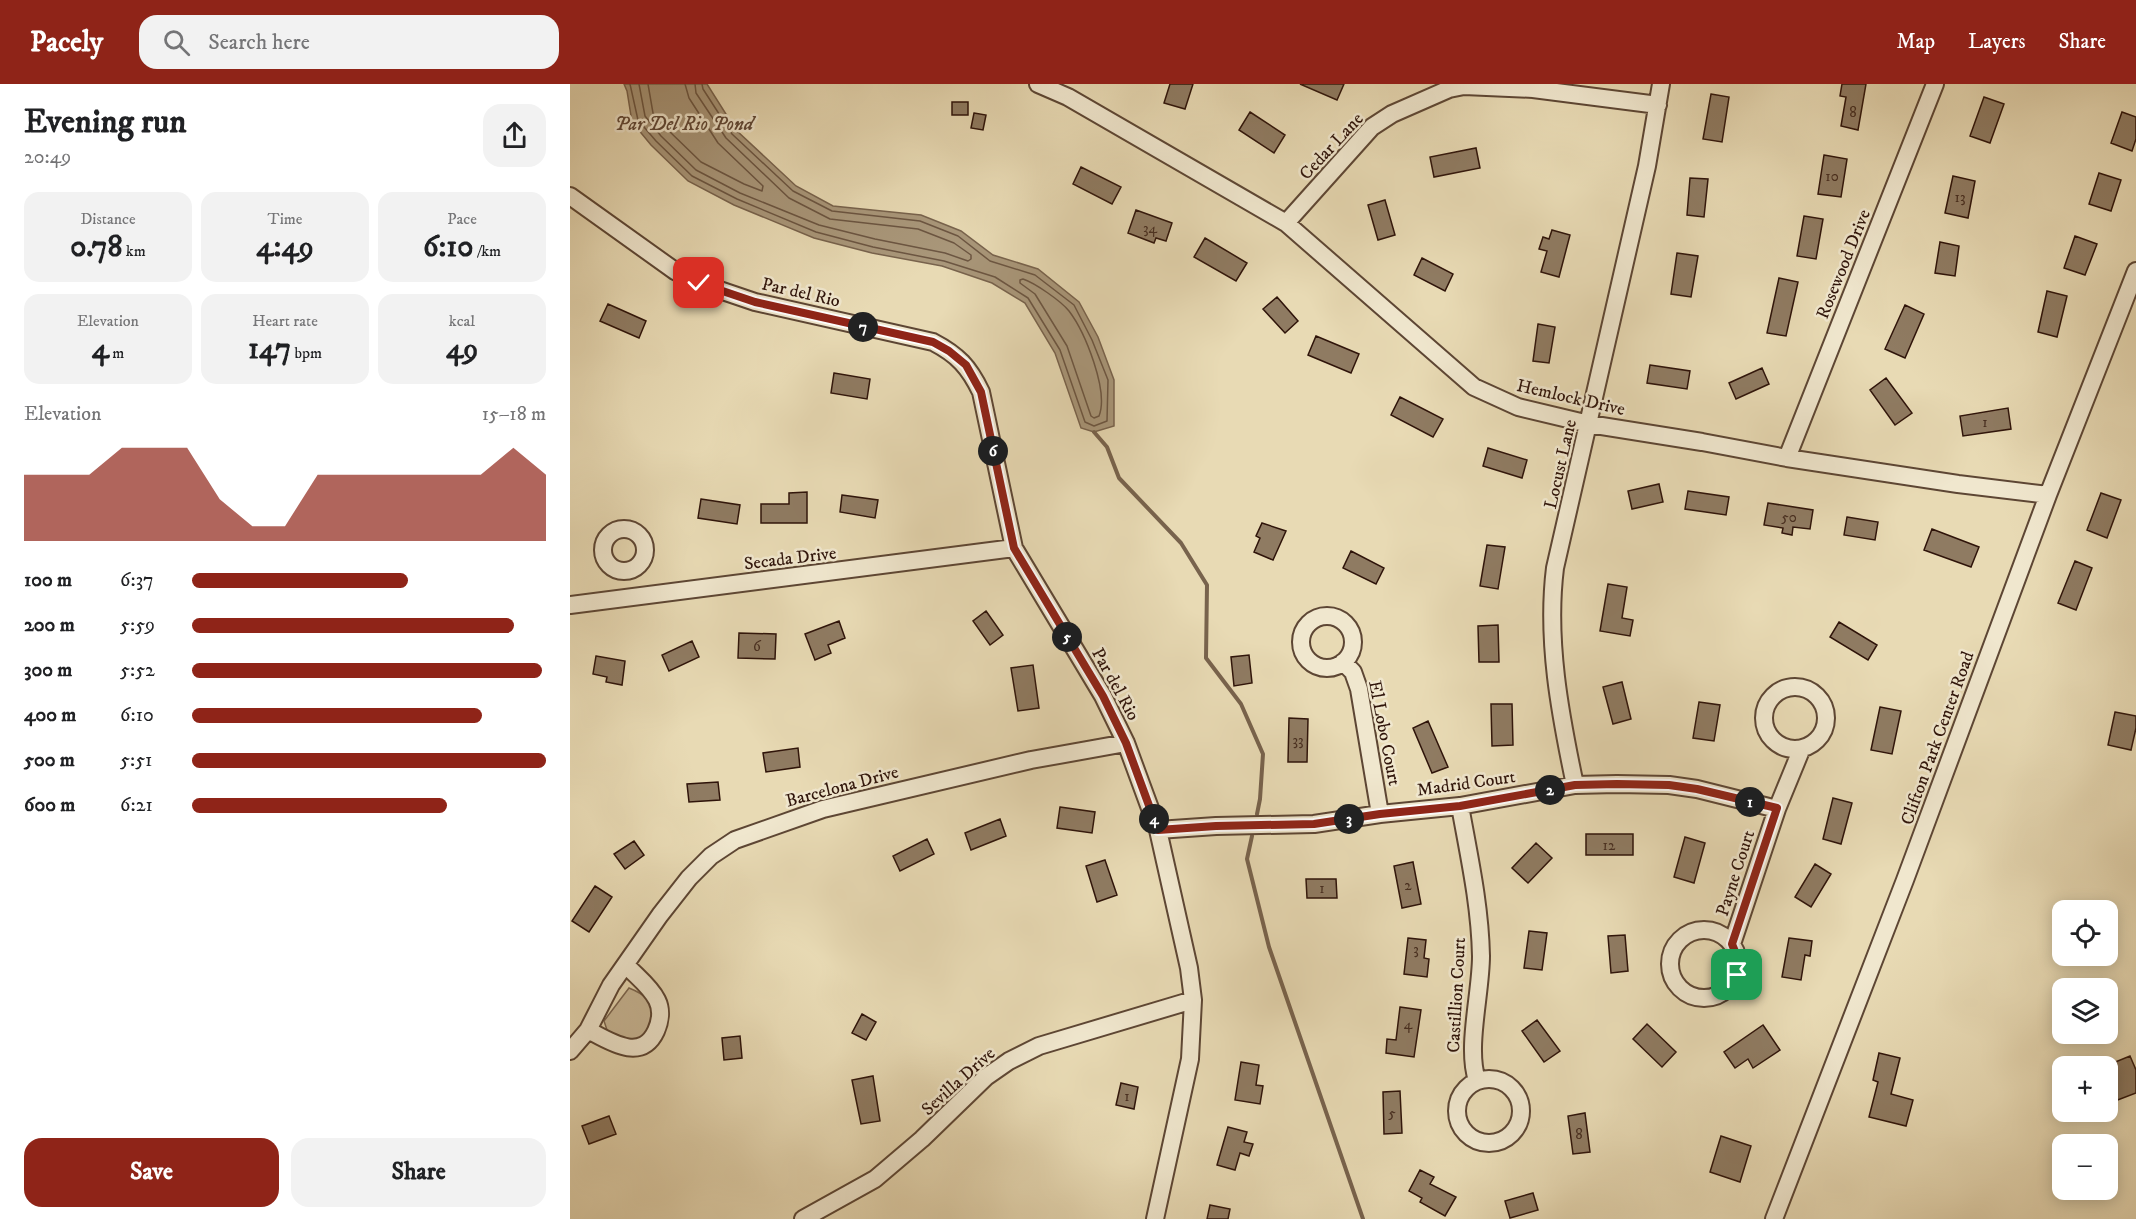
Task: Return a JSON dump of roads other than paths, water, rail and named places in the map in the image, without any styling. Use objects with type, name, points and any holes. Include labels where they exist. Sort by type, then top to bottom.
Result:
[{"type":"street","name":"Hemlock Drive","points":[[1038,84],[1068,97],[1286,223],[1474,387],[1518,407],[1589,424],[1787,458],[2048,495]]},
{"type":"street","points":[[1068,97],[1079,84]]},
{"type":"street","name":"Locust Lane","points":[[1575,785],[1563,733],[1551,627],[1555,568],[1647,166],[1661,84]]},
{"type":"street","name":"Rosewood Drive","points":[[1787,458],[1935,84]]},
{"type":"street","name":"Cedar Lane","points":[[1286,223],[1372,128],[1392,114],[1449,89],[1464,86],[1533,88],[1658,105]]},
{"type":"street","name":"Par del Rio","points":[[570,196],[675,271],[699,283],[755,302],[933,342],[966,365],[981,392],[1014,548],[1103,696],[1126,743],[1158,830],[1193,1000],[1190,1059],[1155,1219]]},
{"type":"street","name":"Clifton Park Center Road","points":[[1774,1219],[1905,880],[2048,495],[2136,271]]},
{"type":"street","name":"Secada Drive","points":[[570,605],[1014,548]]},
{"type":"street","points":[[623,571],[626,598]]},
{"type":"street","name":"El Lobo Court","points":[[1343,662],[1353,672],[1359,689],[1380,814]]},
{"type":"street","name":"Barcelona Drive","points":[[570,1051],[588,1030],[611,985],[660,915],[689,878],[711,856],[735,840],[824,809],[856,801],[1031,760],[1126,743]]},
{"type":"street","name":"Payne Court","points":[[1732,944],[1726,938],[1711,931],[1695,932],[1681,940],[1670,962],[1677,985],[1683,991],[1698,998],[1721,994],[1733,983],[1737,975],[1738,959],[1732,944],[1777,808],[1802,748]]},
{"type":"street","name":"Madrid Court","points":[[1158,830],[1314,824],[1380,814],[1460,806],[1575,785],[1669,785],[1697,789],[1777,808]]},
{"type":"street","name":"Castillion Court","points":[[1460,806],[1478,908],[1481,958],[1472,1062],[1477,1080]]},
{"type":"street","points":[[588,1030],[627,1048],[640,1047],[651,1041],[658,1027],[659,1003],[653,992],[626,965]]},
{"type":"street","name":"Sevilla Drive","points":[[802,1219],[875,1179],[922,1139],[986,1077],[1009,1060],[1039,1046],[1193,1000]]},
{"type":"water","name":"Par Del Rio Pond","points":[[624,84],[707,84],[736,130],[796,186],[833,206],[921,215],[961,231],[993,255],[1038,269],[1079,302],[1098,337],[1114,380],[1114,426],[1094,432],[1081,428],[1055,353],[1025,303],[992,283],[942,266],[872,253],[814,238],[734,205],[688,181],[651,145],[632,122]]},
{"type":"waterway","points":[[1094,432],[1107,447],[1119,478],[1181,543],[1207,585],[1206,658],[1241,704],[1263,754],[1257,814]]},
{"type":"waterway","points":[[1252,836],[1247,859],[1269,947],[1363,1219]]}]
